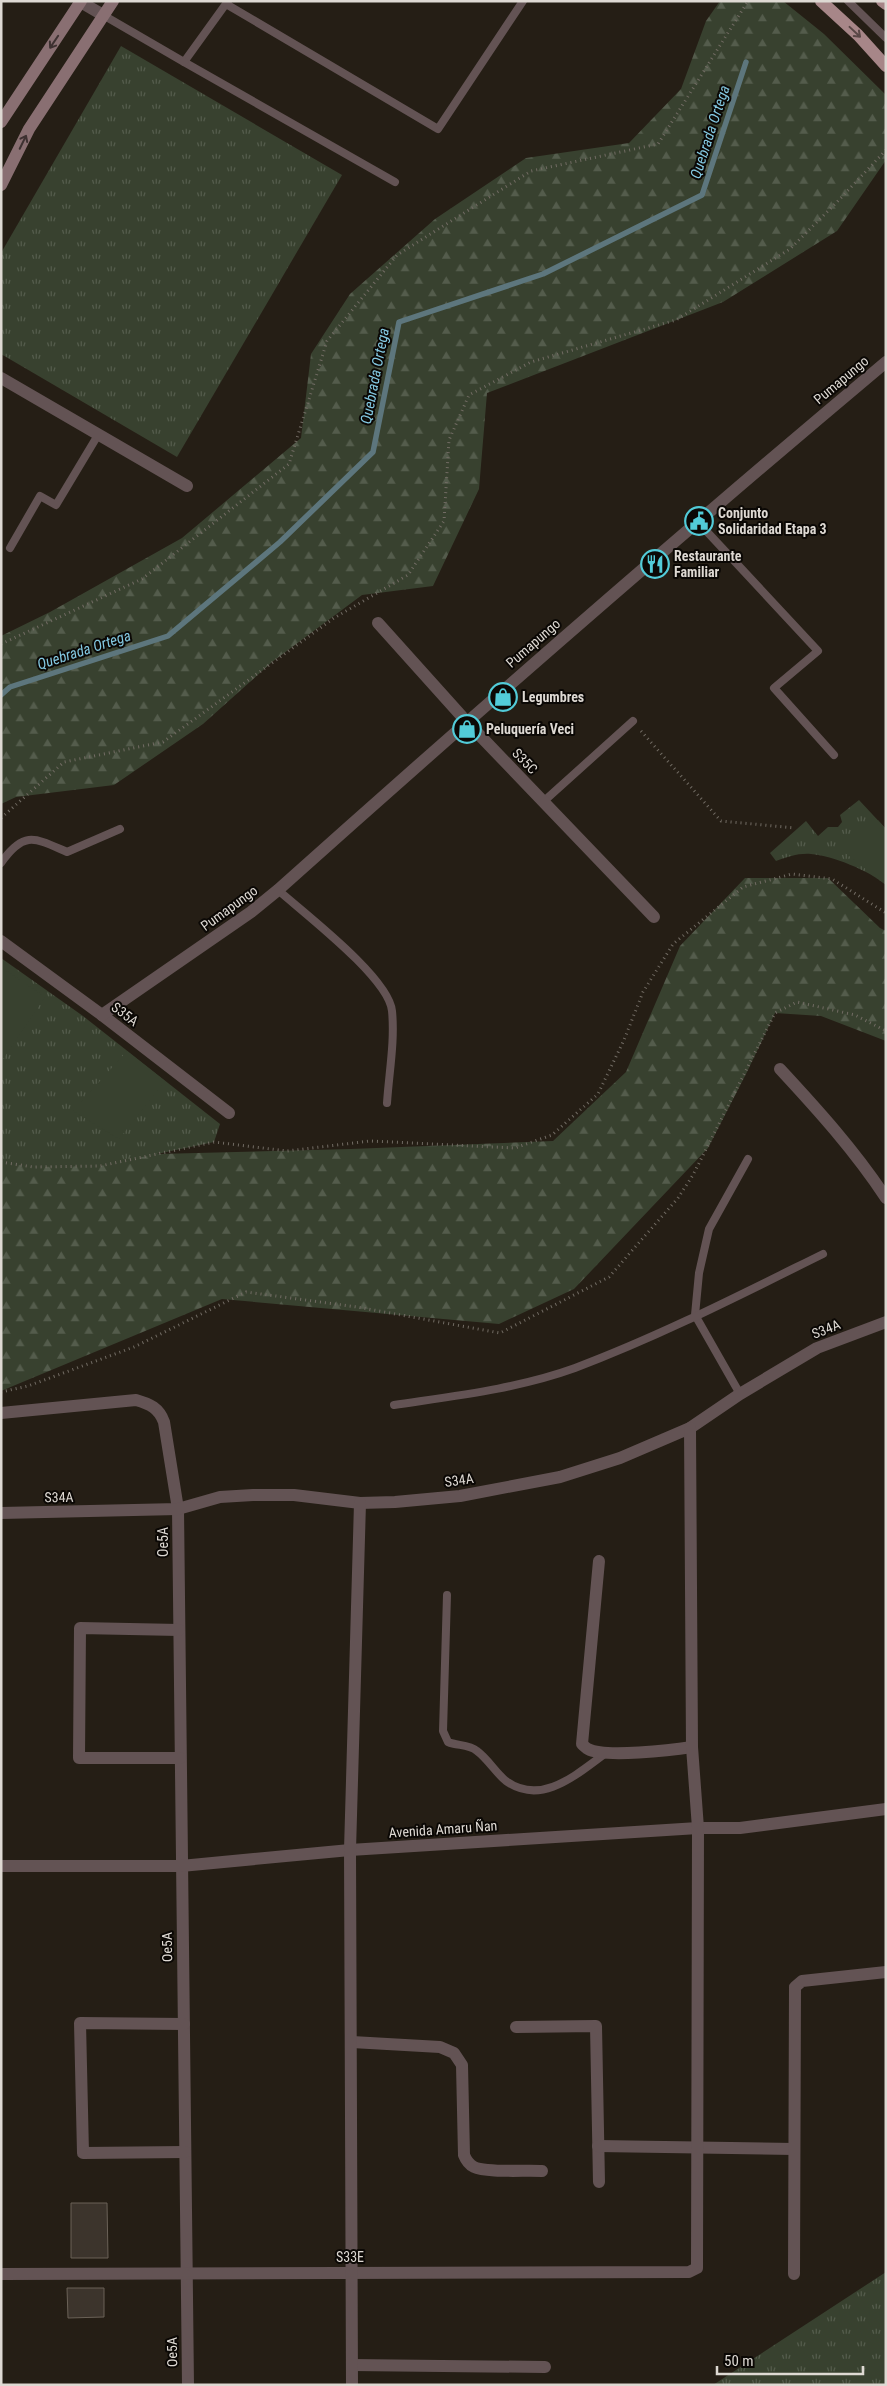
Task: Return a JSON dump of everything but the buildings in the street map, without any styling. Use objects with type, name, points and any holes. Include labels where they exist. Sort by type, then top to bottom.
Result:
[{"type":"main road","points":[[1,122],[80,1]]},
{"type":"main road","points":[[1,185],[29,129],[113,1]]},
{"type":"main road","points":[[820,1],[858,34],[886,66]]},
{"type":"main road","points":[[882,1],[886,4]]},
{"type":"street","points":[[80,1],[103,15]]},
{"type":"street","name":"Pumapungo","points":[[102,1015],[252,912],[466,721],[697,521],[886,362]]},
{"type":"street","points":[[1,378],[187,486]]},
{"type":"street","name":"S35C","points":[[378,623],[466,721],[654,917]]},
{"type":"street","name":"S35A","points":[[1,941],[229,1112]]},
{"type":"street","points":[[780,1069],[820,1112],[868,1170],[886,1198]]},
{"type":"street","name":"S34A","points":[[1,1513],[178,1509],[220,1497],[253,1495],[294,1495],[360,1503],[395,1502],[460,1496],[560,1477],[620,1458],[690,1428],[740,1394],[817,1348],[886,1322]]},
{"type":"street","name":"Oe5A","points":[[1,1413],[136,1400],[151,1405],[161,1413],[164,1422],[178,1509],[185,2272],[188,2385]]},
{"type":"street","points":[[690,1428],[692,1747],[698,1828],[696,2148]]},
{"type":"street","points":[[352,2385],[350,1850],[360,1503]]},
{"type":"street","points":[[599,1560],[582,1744],[588,1750],[606,1753],[676,1750],[692,1747]]},
{"type":"street","points":[[179,1630],[80,1628],[79,1758],[180,1758]]},
{"type":"street","name":"Avenida Amaru Ñan","points":[[1,1866],[181,1866],[350,1850],[698,1828],[740,1828],[886,1810]]},
{"type":"street","points":[[794,2274],[795,1987],[802,1980],[886,1972]]},
{"type":"street","points":[[184,2024],[80,2023],[83,2153],[185,2152]]},
{"type":"street","points":[[516,2027],[596,2026],[599,2182]]},
{"type":"street","points":[[352,2042],[440,2047],[454,2053],[462,2065],[464,2155],[467,2161],[470,2165],[481,2169],[542,2171]]},
{"type":"street","points":[[598,2146],[794,2149]]},
{"type":"street","name":"S33E","points":[[1,2274],[689,2272],[697,2268],[696,2148]]},
{"type":"street","points":[[352,2365],[545,2367]]},
{"type":"lane","points":[[184,62],[228,3],[438,129],[522,1]]},
{"type":"lane","points":[[848,1],[886,38]]},
{"type":"lane","points":[[103,15],[395,182]]},
{"type":"lane","points":[[10,548],[40,496],[56,505],[98,435]]},
{"type":"lane","points":[[697,521],[818,650],[774,688],[834,755]]},
{"type":"lane","points":[[543,802],[633,722]]},
{"type":"lane","points":[[1,863],[12,847],[22,842],[38,840],[67,852],[120,829]]},
{"type":"lane","points":[[278,890],[374,975],[387,994],[392,1010],[387,1103]]},
{"type":"lane","points":[[740,1394],[696,1316],[699,1273],[709,1229],[748,1159]]},
{"type":"lane","points":[[394,1405],[498,1389],[574,1368],[696,1316],[823,1254]]},
{"type":"lane","points":[[447,1596],[443,1731],[448,1742],[476,1750],[492,1769],[508,1782],[528,1790],[548,1789],[562,1784],[606,1753]]},
{"type":"path","points":[[1,644],[142,579],[289,464],[327,341],[397,255],[531,171],[658,144],[748,1]]},
{"type":"path","points":[[1,818],[64,762],[163,742],[334,618],[408,575],[444,521],[449,440],[469,395],[530,362],[676,320],[790,248],[838,202],[886,150]]},
{"type":"path","points":[[633,722],[721,821],[795,828]]},
{"type":"path","points":[[1,1162],[33,1167],[100,1166],[214,1142],[287,1151],[370,1141],[515,1148],[552,1134],[598,1094],[624,1040],[643,992],[673,944],[743,887],[792,874],[832,879],[886,913]]},
{"type":"path","points":[[1,1392],[28,1386],[134,1347],[246,1292],[357,1307],[500,1333],[609,1277],[678,1198],[693,1175],[775,1013],[796,1002],[855,1014],[886,1032]]},
{"type":"green space","points":[[720,1],[783,1],[824,34],[886,95],[886,160],[837,231],[723,302],[487,393],[479,489],[433,586],[362,595],[272,662],[203,724],[114,785],[16,797],[1,804],[1,636],[50,612],[182,538],[301,438],[311,354],[350,294],[435,219],[526,158],[629,143],[681,89],[706,21]]},
{"type":"green space","points":[[121,46],[342,175],[177,457],[1,354],[1,253]]},
{"type":"green space","points":[[859,800],[886,829],[886,885],[860,869],[820,855],[802,854],[776,861],[770,853],[806,821],[818,836],[828,827],[838,827],[842,822],[840,815]]},
{"type":"green space","points":[[878,820],[886,829],[886,885],[844,852]]},
{"type":"green space","points":[[745,878],[828,878],[880,928],[886,931],[886,1041],[821,1016],[775,1013],[708,1148],[574,1289],[499,1324],[222,1299],[1,1391],[1,1158],[351,1149],[553,1141],[626,1072],[680,946]]},
{"type":"green space","points":[[1,958],[83,1016],[220,1124],[214,1142],[100,1166],[33,1167],[1,1162]]},
{"type":"green space","points":[[1,967],[45,997],[1,1062]]},
{"type":"green space","points":[[127,1051],[165,1081],[119,1139],[73,1111]]},
{"type":"green space","points":[[886,2272],[886,2385],[713,2385]]},
{"type":"waterway","name":"Quebrada Ortega","points":[[1,695],[10,687],[168,636],[280,542],[373,452],[399,322],[543,274],[702,195],[746,62]]},
{"type":"place","name":"Conjunto Solidaridad Etapa 3","points":[[699,521]]},
{"type":"place","name":"Restaurante Familiar","points":[[655,564]]},
{"type":"place","name":"Legumbres","points":[[503,697]]},
{"type":"place","name":"Peluquería Veci","points":[[467,729]]}]
